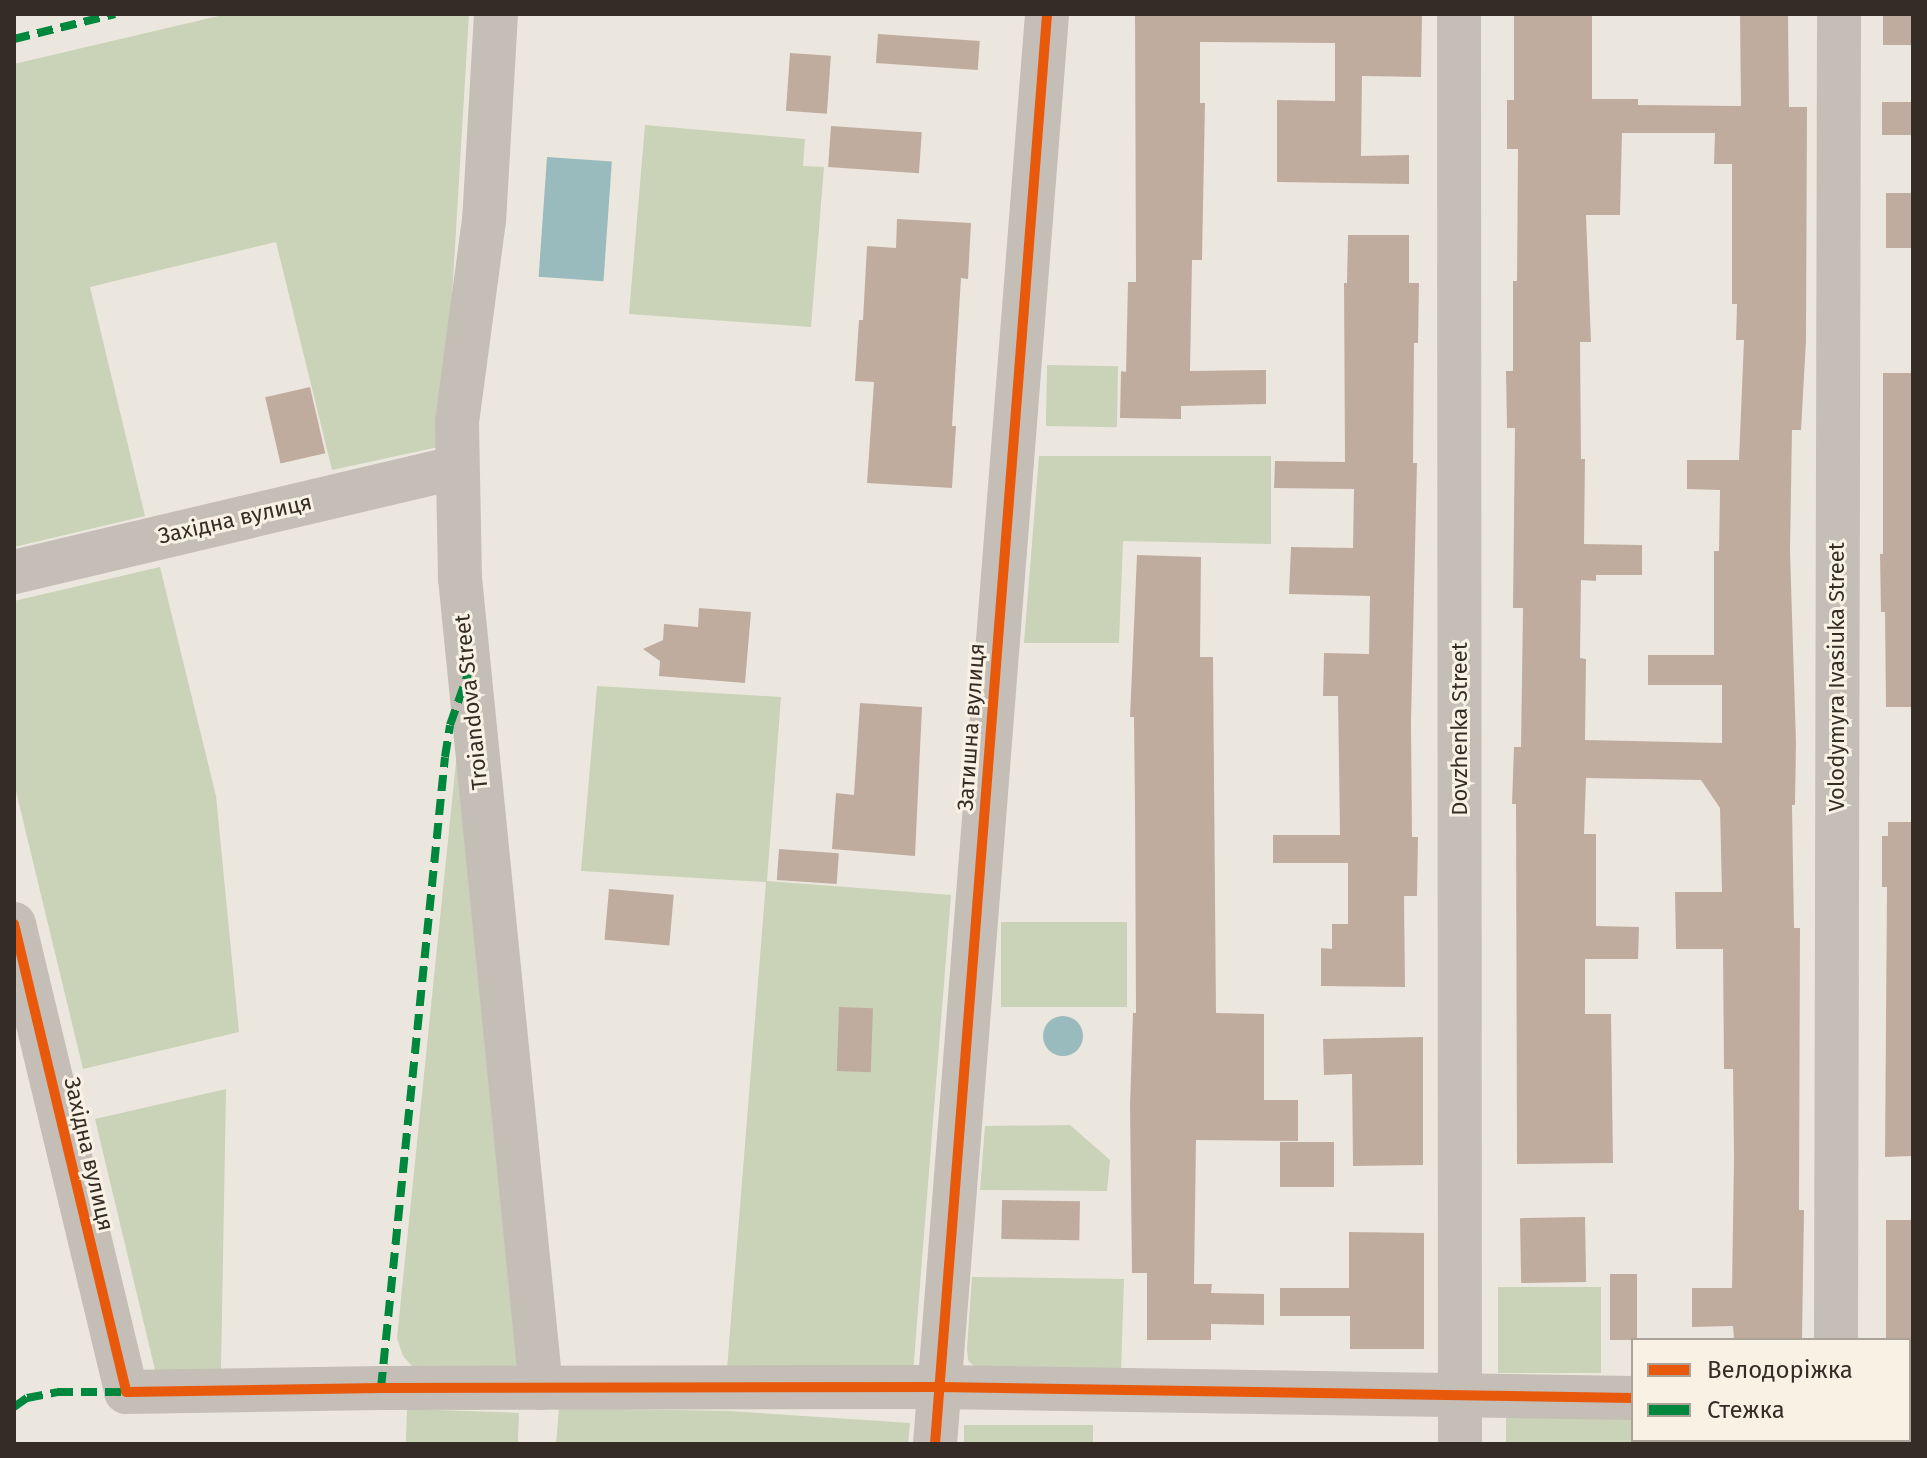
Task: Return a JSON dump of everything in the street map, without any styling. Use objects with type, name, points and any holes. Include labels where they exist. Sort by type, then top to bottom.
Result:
[{"type":"street","name":"Troiandova Street","points":[[496,14],[484,220],[461,382],[457,467],[463,631],[541,1388]]},
{"type":"street","name":"Затишна вулиця","points":[[935,1444],[1047,14]]},
{"type":"street","name":"Dovzhenka Street","points":[[1459,14],[1460,1444]]},
{"type":"street","name":"Volodymyra Ivasiuka Street","points":[[1836,1338],[1839,14]]},
{"type":"street","name":"Західна вулиця","points":[[14,572],[457,467]]},
{"type":"street","name":"Західна вулиця","points":[[14,924],[126,1392],[541,1388]]},
{"type":"street","points":[[541,1388],[939,1387],[1631,1398]]},
{"type":"green space","points":[[227,14],[469,14],[443,446],[332,470],[276,242],[90,287],[145,516],[14,547],[14,64]]},
{"type":"green space","points":[[645,125],[805,139],[803,166],[824,167],[811,327],[629,314]]},
{"type":"green space","points":[[1047,365],[1118,366],[1117,427],[1046,426]]},
{"type":"green space","points":[[1039,456],[1271,456],[1271,544],[1123,541],[1119,643],[1024,643]]},
{"type":"green space","points":[[160,567],[216,796],[239,1032],[83,1069],[14,783],[14,601]]},
{"type":"green space","points":[[597,686],[781,697],[767,881],[951,895],[913,1373],[727,1369],[766,882],[581,871]]},
{"type":"green space","points":[[459,733],[523,1371],[413,1367],[403,1356],[397,1338]]},
{"type":"green space","points":[[1001,922],[1127,922],[1127,1007],[1001,1007]]},
{"type":"green space","points":[[226,1089],[221,1371],[156,1374],[95,1119]]},
{"type":"green space","points":[[1070,1125],[1110,1160],[1107,1191],[980,1190],[985,1126]]},
{"type":"green space","points":[[972,1277],[1124,1279],[1121,1372],[976,1369],[968,1360],[967,1348]]},
{"type":"green space","points":[[1498,1287],[1601,1287],[1601,1373],[1498,1373]]},
{"type":"green space","points":[[559,1408],[729,1411],[910,1423],[908,1444],[556,1444]]},
{"type":"green space","points":[[407,1409],[519,1413],[518,1444],[406,1444]]},
{"type":"green space","points":[[1506,1417],[1631,1417],[1631,1442],[1665,1442],[1665,1444],[1506,1444]]},
{"type":"green space","points":[[964,1425],[1093,1425],[1093,1444],[964,1444]]},
{"type":"water","points":[[547,157],[612,162],[603,281],[539,277]]},
{"type":"water","points":[[1063,1016],[1077,1022],[1083,1036],[1077,1050],[1063,1056],[1049,1050],[1043,1036],[1049,1022]]},
{"type":"building","points":[[1135,14],[1422,14],[1421,77],[1362,76],[1361,156],[1409,155],[1409,184],[1277,182],[1277,100],[1335,101],[1335,43],[1200,42],[1200,103],[1205,103],[1202,260],[1192,260],[1190,371],[1266,370],[1266,404],[1181,406],[1181,419],[1120,418],[1121,371],[1126,372],[1128,282],[1136,282]]},
{"type":"building","points":[[1514,14],[1592,14],[1592,99],[1638,99],[1638,105],[1741,106],[1740,16],[1788,16],[1789,107],[1807,107],[1806,341],[1801,430],[1792,430],[1790,551],[1796,743],[1795,805],[1792,805],[1794,928],[1800,928],[1799,1210],[1804,1210],[1802,1338],[1734,1338],[1733,1326],[1692,1327],[1692,1288],[1732,1288],[1733,1069],[1724,1069],[1723,949],[1676,949],[1675,892],[1722,892],[1720,808],[1701,780],[1586,778],[1584,834],[1596,834],[1596,926],[1639,927],[1638,959],[1585,959],[1585,1014],[1611,1014],[1613,1163],[1517,1164],[1516,804],[1512,804],[1514,747],[1521,747],[1523,608],[1513,608],[1515,428],[1507,428],[1506,371],[1513,371],[1513,281],[1517,281],[1518,149],[1507,149],[1507,100],[1514,100]],"holes":[[[1622,133],[1715,133],[1714,164],[1732,164],[1732,304],[1737,304],[1736,340],[1744,340],[1739,460],[1687,460],[1687,489],[1720,490],[1719,551],[1714,551],[1714,655],[1648,655],[1648,685],[1722,685],[1722,743],[1585,740],[1586,659],[1580,658],[1581,580],[1596,581],[1596,575],[1642,575],[1642,545],[1584,544],[1585,459],[1581,459],[1580,342],[1591,342],[1586,215],[1620,215]]]},
{"type":"building","points":[[1883,14],[1913,14],[1913,45],[1883,45]]},
{"type":"building","points":[[878,34],[980,41],[978,70],[876,63]]},
{"type":"building","points":[[790,53],[831,56],[827,114],[786,111]]},
{"type":"building","points":[[1882,102],[1913,102],[1913,135],[1882,135]]},
{"type":"building","points":[[831,126],[922,132],[919,173],[828,167]]},
{"type":"building","points":[[1886,193],[1913,193],[1913,248],[1886,248]]},
{"type":"building","points":[[897,219],[971,223],[968,279],[961,278],[952,426],[956,426],[952,488],[867,483],[874,382],[855,381],[859,320],[863,320],[867,246],[896,248]]},
{"type":"building","points":[[1348,235],[1409,235],[1409,283],[1419,283],[1418,343],[1414,343],[1413,463],[1417,463],[1411,721],[1412,837],[1418,837],[1417,896],[1404,896],[1405,987],[1321,986],[1321,948],[1332,949],[1332,924],[1348,924],[1348,863],[1273,863],[1273,835],[1340,835],[1338,696],[1323,696],[1324,653],[1369,654],[1370,596],[1289,594],[1291,547],[1353,548],[1354,489],[1274,488],[1275,461],[1345,462],[1344,283],[1347,283]]},
{"type":"building","points":[[1883,373],[1913,373],[1913,707],[1886,707],[1885,612],[1881,612],[1880,554],[1883,554]]},
{"type":"building","points":[[310,387],[325,453],[280,464],[265,397]]},
{"type":"building","points":[[1137,555],[1201,557],[1200,657],[1213,657],[1216,1013],[1264,1014],[1264,1100],[1298,1100],[1298,1141],[1196,1140],[1194,1284],[1212,1284],[1211,1293],[1264,1294],[1264,1325],[1211,1324],[1211,1340],[1147,1340],[1147,1273],[1132,1273],[1130,1106],[1133,1013],[1136,1013],[1134,717],[1130,717]]},
{"type":"building","points":[[699,608],[751,612],[745,683],[659,676],[660,661],[643,649],[663,640],[664,624],[698,627]]},
{"type":"building","points":[[860,703],[922,707],[915,856],[832,849],[836,793],[854,795]]},
{"type":"building","points":[[1888,822],[1913,822],[1913,1156],[1885,1157],[1887,887],[1882,887],[1882,836],[1888,836]]},
{"type":"building","points":[[779,849],[839,853],[837,884],[777,880]]},
{"type":"building","points":[[609,889],[674,895],[669,945],[605,940]]},
{"type":"building","points":[[839,1007],[873,1008],[871,1072],[837,1071]]},
{"type":"building","points":[[1423,1037],[1423,1165],[1353,1166],[1352,1074],[1324,1075],[1323,1039]]},
{"type":"building","points":[[1280,1142],[1334,1142],[1334,1187],[1280,1187]]},
{"type":"building","points":[[1002,1200],[1080,1201],[1079,1240],[1001,1239]]},
{"type":"building","points":[[1585,1217],[1586,1282],[1521,1283],[1520,1218]]},
{"type":"building","points":[[1886,1220],[1913,1220],[1913,1339],[1886,1338]]},
{"type":"building","points":[[1349,1232],[1424,1233],[1424,1349],[1350,1349],[1350,1316],[1280,1316],[1280,1288],[1349,1288]]},
{"type":"building","points":[[1610,1274],[1637,1274],[1637,1338],[1610,1340]]},
{"type":"marked path","points":[[14,39],[115,14]]},
{"type":"marked path","points":[[381,1388],[445,757],[450,725],[468,674]]},
{"type":"marked path","points":[[14,1407],[27,1398],[57,1392],[126,1392]]},
{"type":"cycle path","points":[[935,1444],[1047,14]]},
{"type":"cycle path","points":[[14,924],[126,1392],[381,1388],[939,1387],[1631,1398]]}]
